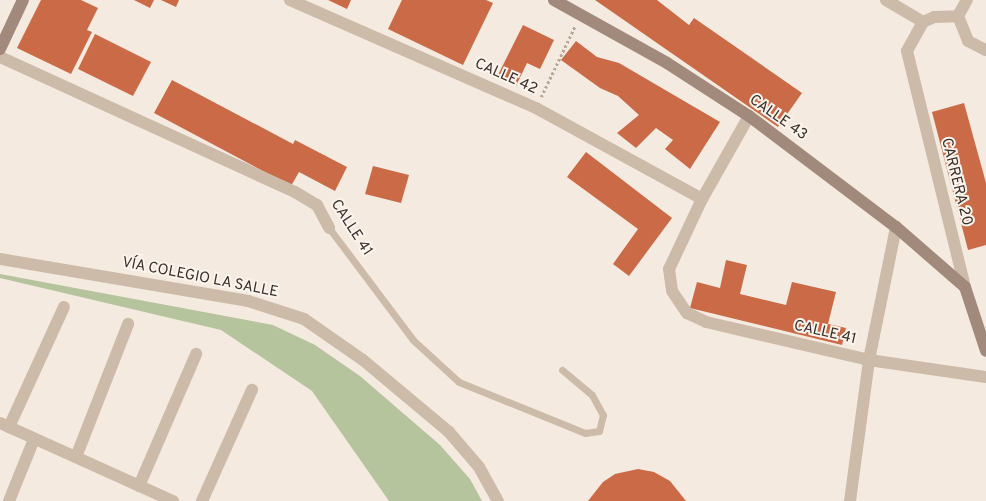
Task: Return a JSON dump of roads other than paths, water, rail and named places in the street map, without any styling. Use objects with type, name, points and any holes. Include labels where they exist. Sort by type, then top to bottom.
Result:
[{"type":"street","points":[[0,49],[23,0]]},
{"type":"street","name":"CALLE 42","points":[[290,0],[536,108],[702,199]]},
{"type":"street","name":"CALLE 43","points":[[554,0],[581,12],[749,116],[896,227],[965,288]]},
{"type":"street","points":[[886,0],[923,22],[934,18],[958,16]]},
{"type":"street","points":[[958,16],[967,0]]},
{"type":"street","points":[[958,16],[968,41],[986,50]]},
{"type":"street","name":"CARRERA 20","points":[[923,22],[907,51],[965,288],[986,351]]},
{"type":"street","name":"CALLE 41","points":[[0,58],[295,192],[316,205],[328,228]]},
{"type":"street","points":[[702,199],[749,116]]},
{"type":"street","name":"CALLE 41","points":[[702,199],[669,269],[672,291],[687,313],[706,322],[869,360],[986,377]]},
{"type":"street","points":[[850,501],[869,360],[896,227]]},
{"type":"street","name":"VÍA COLEGIO LA SALLE","points":[[0,259],[248,301],[304,319],[363,360],[449,432],[478,466],[498,501]]},
{"type":"street","points":[[64,307],[4,425],[173,501]]},
{"type":"street","points":[[76,457],[128,324]]},
{"type":"street","points":[[139,486],[196,354]]},
{"type":"street","points":[[202,501],[252,390]]},
{"type":"street","points":[[9,501],[34,438]]},
{"type":"lane","name":"CALLE 41","points":[[328,228],[413,340],[459,382],[585,433],[599,431],[603,415],[592,395],[562,370]]}]
